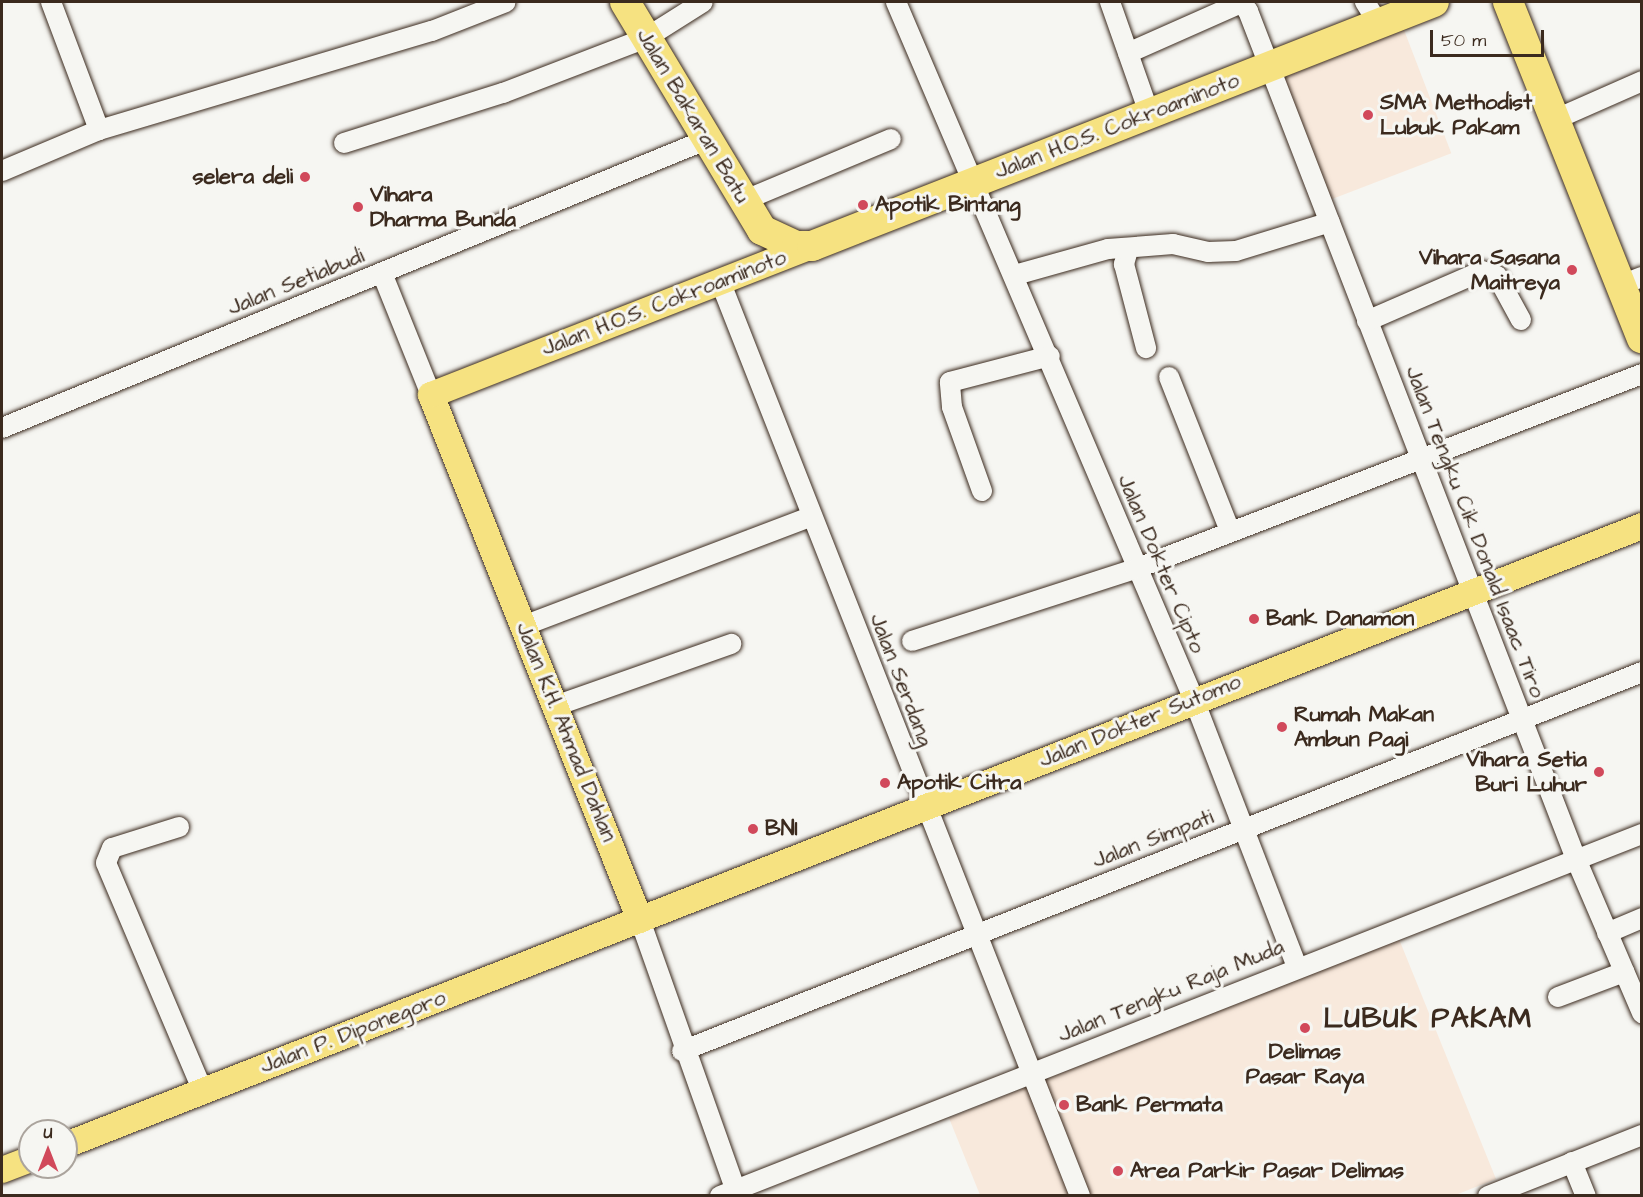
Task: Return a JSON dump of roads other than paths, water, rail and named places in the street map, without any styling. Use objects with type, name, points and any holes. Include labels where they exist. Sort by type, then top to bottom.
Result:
[{"type":"highway","name":"Jalan Bakaran Batu","points":[[625,2],[762,230],[783,242],[812,246]]},
{"type":"highway","name":"Jalan H.O.S. Cokroaminoto","points":[[812,246],[1270,66],[1372,12],[1434,2]]},
{"type":"highway","points":[[1508,2],[1556,118],[1631,281],[1641,338]]},
{"type":"main road","name":"Jalan Bakaran Batu","points":[[731,277],[759,254],[762,230]]},
{"type":"main road","name":"Jalan H.O.S. Cokroaminoto","points":[[431,395],[812,246]]},
{"type":"main road","name":"Jalan K.H. Ahmad Dahlan","points":[[431,395],[640,920]]},
{"type":"main road","name":"Jalan Dokter Sutomo","points":[[640,920],[1194,700],[1641,526]]},
{"type":"main road","name":"Jalan P. Diponegoro","points":[[78,1140],[640,920]]},
{"type":"main road","points":[[2,1170],[18,1164]]},
{"type":"street","points":[[51,2],[99,130]]},
{"type":"street","points":[[2,171],[99,130],[432,32],[506,2]]},
{"type":"street","points":[[344,143],[503,93],[646,38],[703,2]]},
{"type":"street","name":"Jalan Dokter Cipto","points":[[896,2],[1050,356],[1135,569],[1194,700],[1241,830],[1297,967]]},
{"type":"street","points":[[1110,2],[1149,113]]},
{"type":"street","name":"Jalan Tengku Cik Donald Isaac Tiro","points":[[1128,53],[1241,3],[1270,66],[1421,460],[1475,591],[1576,859],[1641,1013]]},
{"type":"street","points":[[1556,118],[1641,81]]},
{"type":"street","points":[[745,201],[891,138]]},
{"type":"street","name":"Jalan Setiabudi","points":[[2,428],[708,139]]},
{"type":"street","points":[[1015,275],[1084,253],[1173,244],[1208,252],[1236,251],[1330,222]]},
{"type":"street","points":[[1128,250],[1124,264],[1146,348]]},
{"type":"street","points":[[1367,321],[1482,271],[1497,276],[1521,320]]},
{"type":"street","name":"Jalan K.H. Ahmad Dahlan","points":[[382,273],[431,395]]},
{"type":"street","name":"Jalan Serdang","points":[[731,277],[812,516],[974,934],[1080,1196]]},
{"type":"street","points":[[982,491],[952,407],[950,382],[1050,356]]},
{"type":"street","points":[[912,641],[1135,569],[1641,374]]},
{"type":"street","points":[[1169,377],[1230,531]]},
{"type":"street","points":[[523,626],[812,516]]},
{"type":"street","points":[[555,706],[732,644]]},
{"type":"street","name":"Jalan Simpati","points":[[682,1051],[1641,672]]},
{"type":"street","points":[[179,827],[112,848],[106,862],[203,1092]]},
{"type":"street","name":"Jalan Tengku Raja Muda","points":[[731,1194],[1297,967],[1641,834]]},
{"type":"street","points":[[1607,933],[1641,918]]},
{"type":"street","name":"Jalan K.H. Ahmad Dahlan","points":[[640,920],[731,1194]]},
{"type":"street","points":[[1558,997],[1624,972]]},
{"type":"street","points":[[1488,1196],[1641,1135]]},
{"type":"street","points":[[1572,1162],[1586,1196]]},
{"type":"place","name":"SMA Methodist Lubuk Pakam","points":[[1368,115]]},
{"type":"place","name":"selera deli","points":[[305,177]]},
{"type":"place","name":"Apotik Bintang","points":[[863,205]]},
{"type":"place","name":"Vihara Dharma Bunda","points":[[358,207]]},
{"type":"place","name":"Vihara Sasana Maitreya","points":[[1572,270]]},
{"type":"place","name":"Bank Danamon","points":[[1254,619]]},
{"type":"place","name":"Rumah Makan Ambun Pagi","points":[[1282,727]]},
{"type":"place","name":"Vihara Setia Buri Luhur","points":[[1599,772]]},
{"type":"place","name":"Apotik Citra","points":[[885,783]]},
{"type":"place","name":"BNI","points":[[753,829]]},
{"type":"place","name":"Delimas Pasar Raya","points":[[1305,1028]]},
{"type":"place","name":"Bank Permata","points":[[1064,1105]]},
{"type":"place","name":"Area Parkir Pasar Delimas","points":[[1118,1171]]},
{"type":"district","name":"LUBUK PAKAM","points":[[1428,1019]]}]
